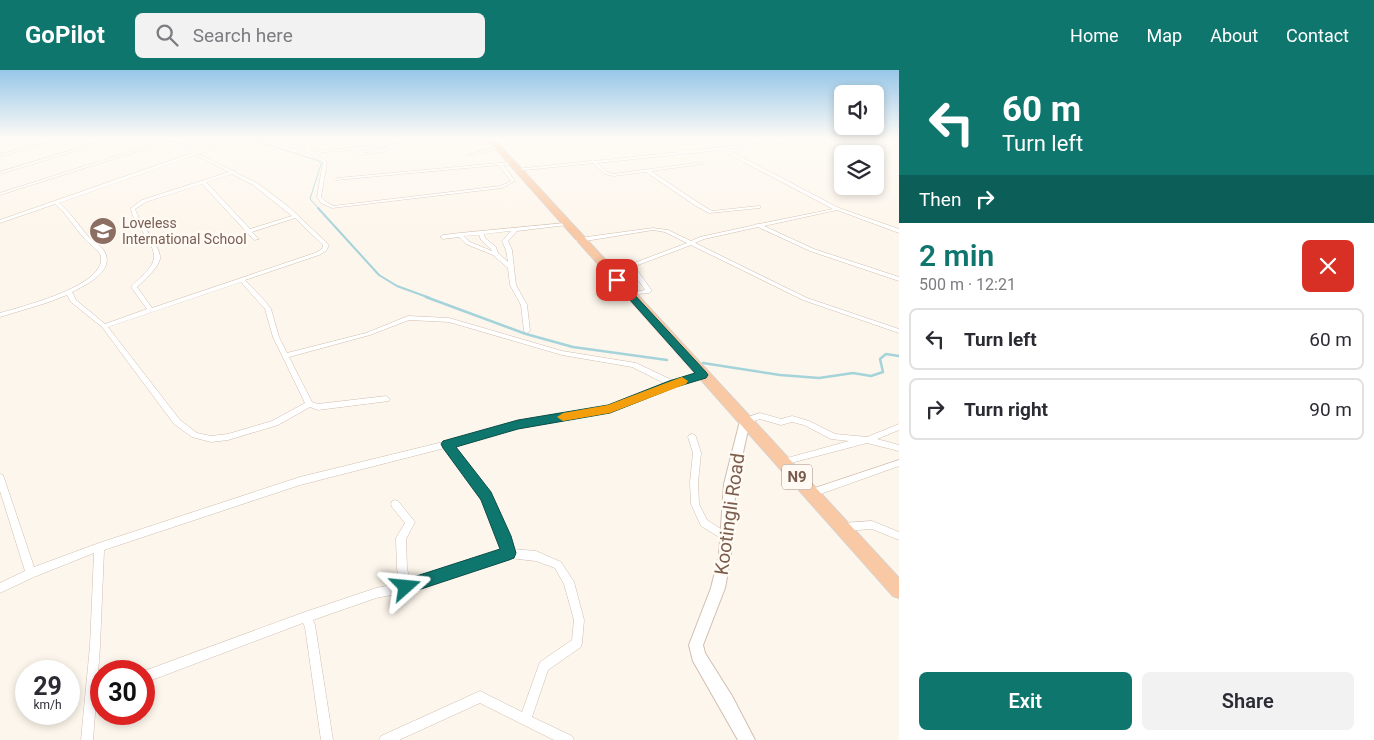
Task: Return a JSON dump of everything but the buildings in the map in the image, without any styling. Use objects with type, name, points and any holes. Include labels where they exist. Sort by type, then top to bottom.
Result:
[{"type":"highway","name":"N9","points":[[516,169],[899,590]]},
{"type":"street","points":[[0,173],[12,169]]},
{"type":"street","points":[[0,194],[76,169]]},
{"type":"street","points":[[0,222],[152,169]]},
{"type":"street","points":[[104,326],[242,280],[324,250],[326,245],[322,240],[296,216],[255,184],[228,169]]},
{"type":"street","points":[[325,169],[319,196],[323,202],[332,206],[502,187],[513,181],[504,169]]},
{"type":"street","points":[[338,179],[443,169]]},
{"type":"street","points":[[603,169],[609,174],[660,169]]},
{"type":"street","points":[[761,169],[837,209],[899,231]]},
{"type":"street","points":[[648,171],[706,210],[716,212],[758,207]]},
{"type":"street","points":[[151,311],[134,287],[157,260],[157,253],[141,227],[133,209],[144,200],[234,172]]},
{"type":"street","points":[[203,182],[250,230],[256,239]]},
{"type":"street","points":[[0,315],[69,293],[100,270],[104,262],[104,256],[86,237],[71,214],[56,203]]},
{"type":"street","points":[[629,294],[649,291],[634,270],[636,264],[702,238],[837,209]]},
{"type":"street","points":[[250,230],[296,216]]},
{"type":"street","points":[[443,237],[565,224]]},
{"type":"street","points":[[757,225],[812,250],[899,279]]},
{"type":"street","points":[[516,229],[505,241],[509,250],[513,285],[524,304],[527,331]]},
{"type":"street","points":[[579,240],[654,229],[677,235],[769,283],[805,299],[899,331]]},
{"type":"street","points":[[481,233],[483,239],[494,248],[495,254]]},
{"type":"street","points":[[460,235],[468,243],[495,254],[511,267]]},
{"type":"street","points":[[242,280],[263,302],[286,356],[310,404],[318,407],[386,399]]},
{"type":"street","points":[[69,293],[73,301],[104,326],[177,422],[195,435],[211,440],[228,437],[275,423],[310,404]]},
{"type":"street","points":[[286,356],[368,334],[408,318],[433,318],[449,320],[562,353],[634,365],[673,384]]},
{"type":"street","points":[[0,588],[30,573],[98,547],[300,481],[518,425],[610,409],[673,384],[698,371]]},
{"type":"street","points":[[746,421],[760,416],[781,422],[792,419],[806,423],[834,437],[867,440],[899,448]]},
{"type":"street","name":"Kootingli Road","points":[[746,421],[730,484],[725,555],[718,588],[696,645],[698,656],[747,740]]},
{"type":"street","points":[[783,462],[867,440],[899,427]]},
{"type":"street","points":[[692,437],[697,453],[694,482],[695,504],[704,523],[726,538]]},
{"type":"street","points":[[447,444],[486,496],[504,536],[509,553]]},
{"type":"street","points":[[812,493],[899,463]]},
{"type":"street","points":[[0,478],[30,573]]},
{"type":"street","points":[[395,504],[410,522],[401,538],[402,569],[406,587]]},
{"type":"street","points":[[843,527],[872,525],[899,536]]},
{"type":"street","points":[[96,660],[98,547]]},
{"type":"street","points":[[155,673],[302,618],[376,593],[406,587],[509,553],[536,556],[558,565],[569,582],[579,620],[577,644],[544,666],[525,720]]},
{"type":"street","points":[[302,618],[306,619],[310,625],[327,740]]},
{"type":"street","points":[[385,740],[480,696],[568,740]]},
{"type":"street","points":[[87,740],[90,725]]},
{"type":"waterway","points":[[319,169],[310,199],[319,209]]},
{"type":"waterway","points":[[318,208],[379,275],[397,286],[430,298]]},
{"type":"waterway","points":[[426,297],[526,334],[573,347],[667,360]]},
{"type":"waterway","points":[[703,363],[780,375],[819,378],[853,373],[871,376],[883,372],[880,359],[886,354],[899,356]]},
{"type":"slow traffic","points":[[563,417],[610,409],[682,381]]},
{"type":"place","name":"Loveless International School","points":[[103,231]]},
{"type":"route","points":[[406,587],[509,553],[504,536],[486,496],[447,444],[504,428],[610,409],[673,384],[702,375],[617,280]]}]
